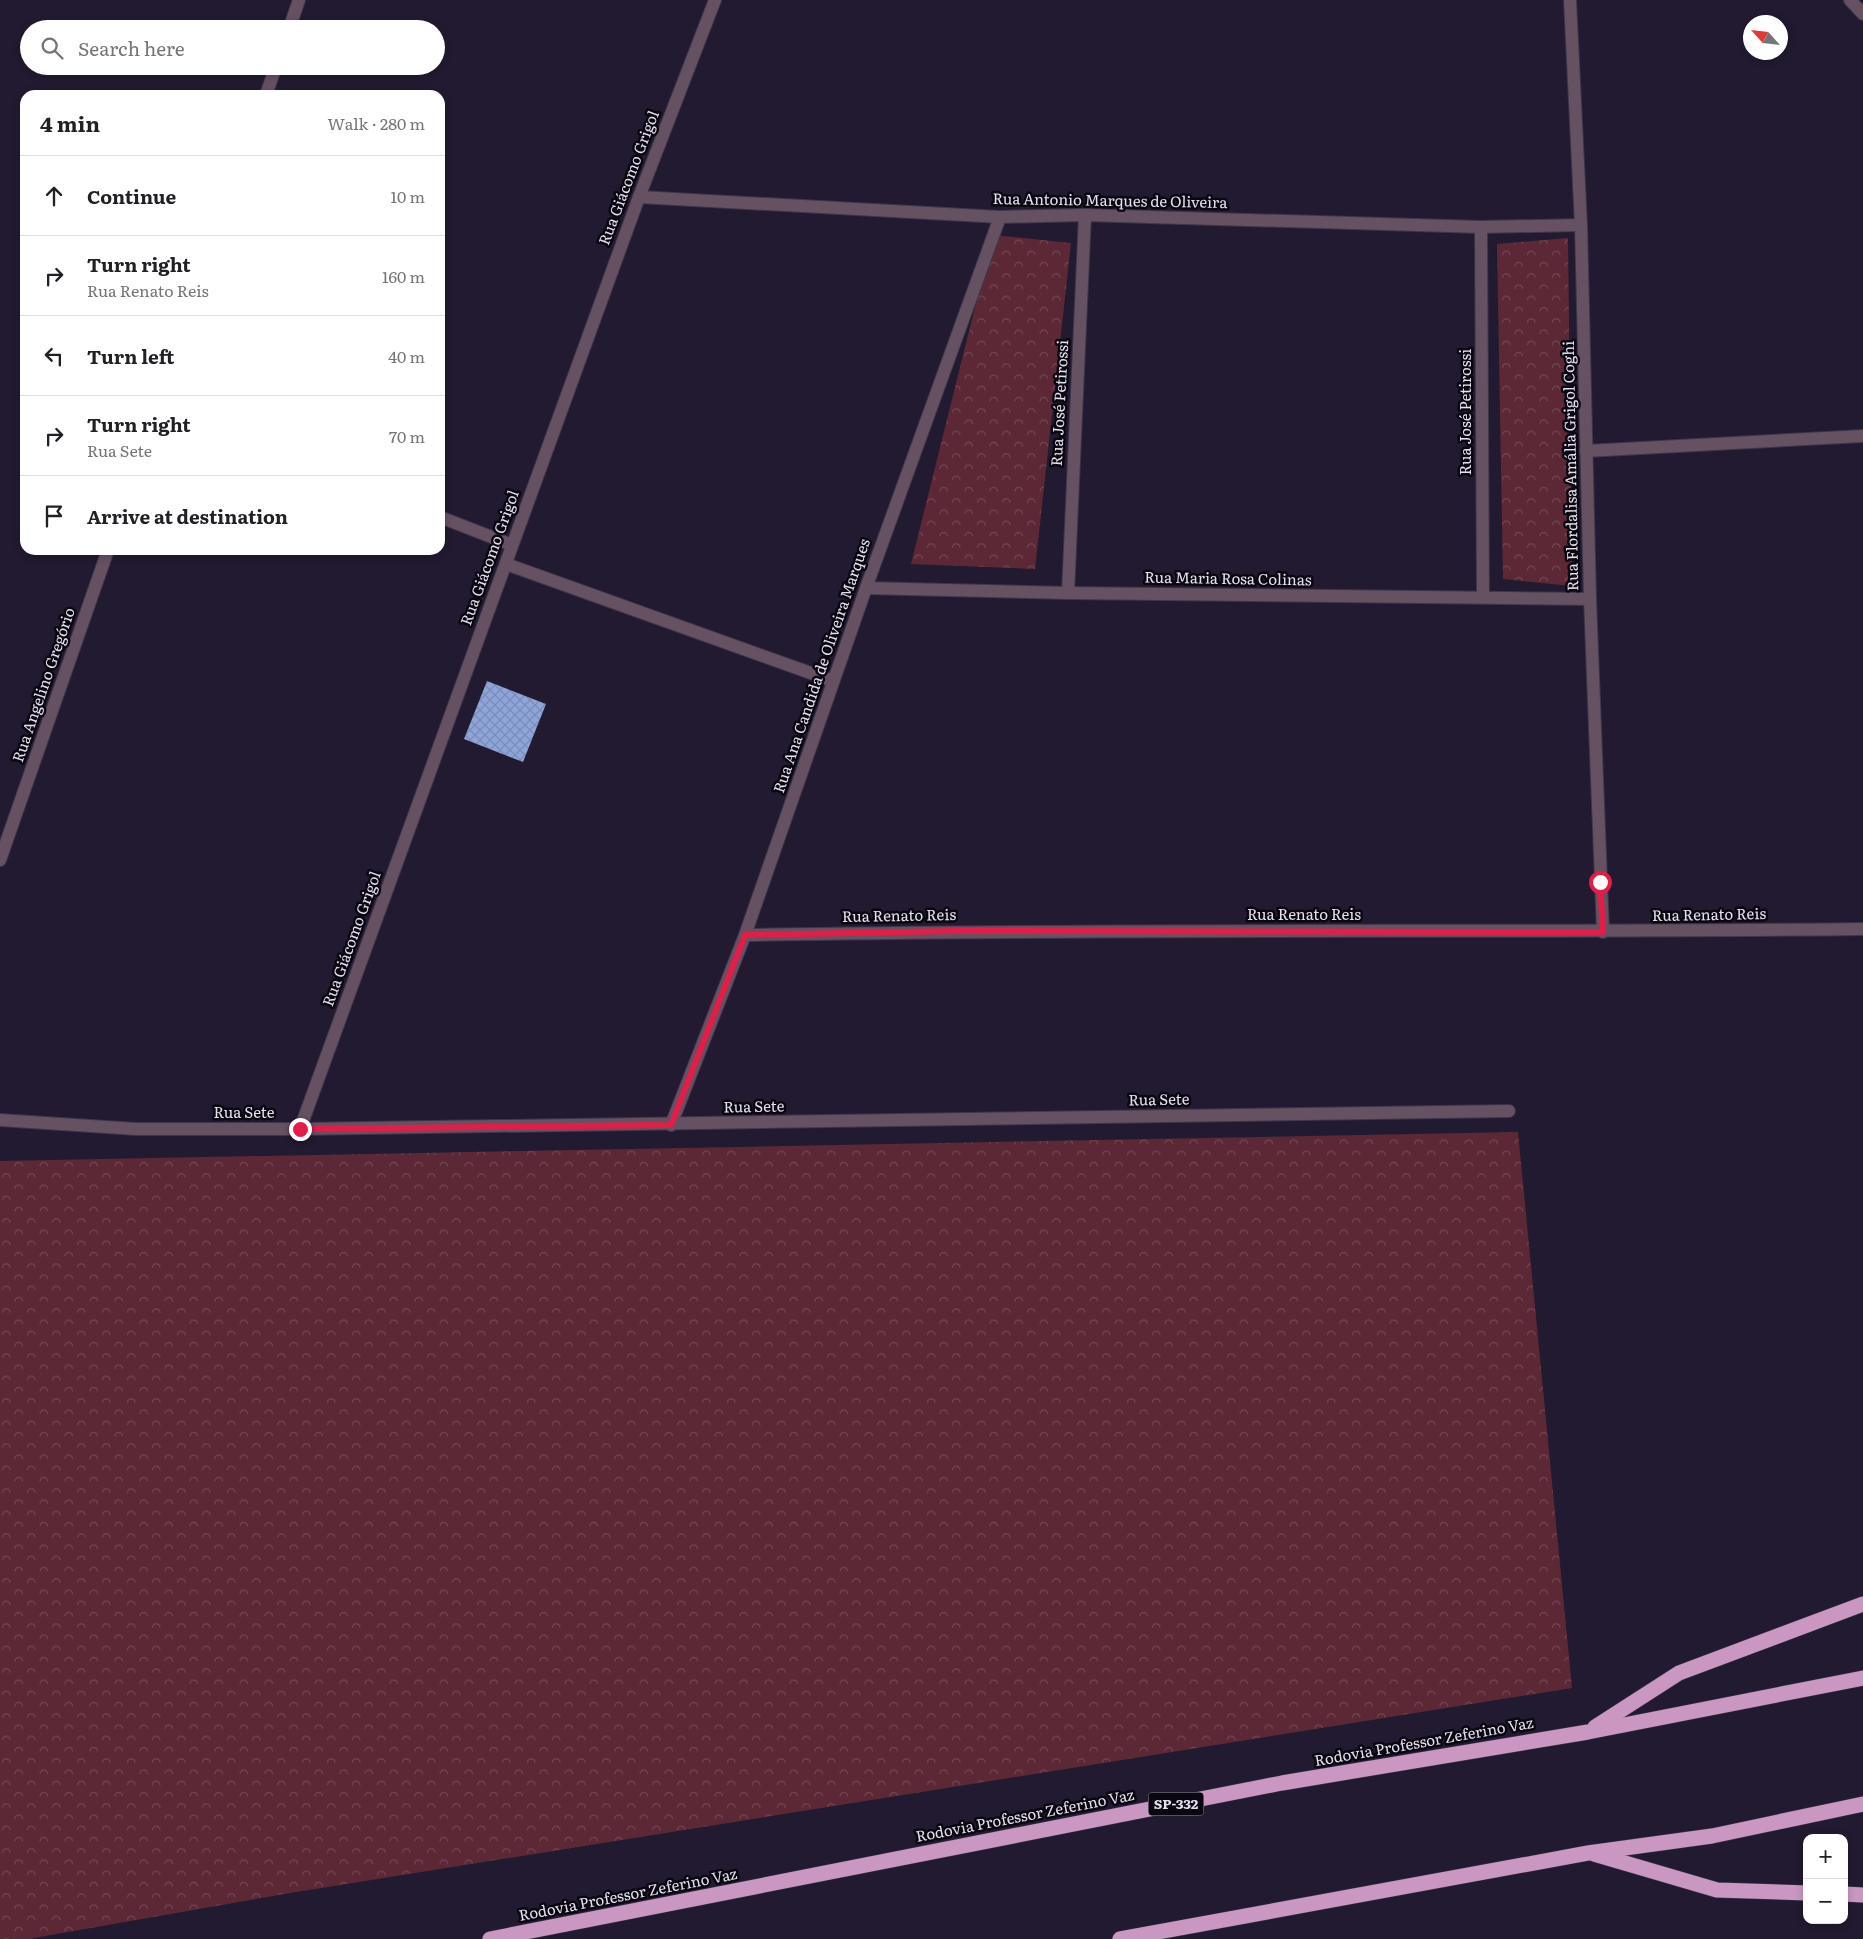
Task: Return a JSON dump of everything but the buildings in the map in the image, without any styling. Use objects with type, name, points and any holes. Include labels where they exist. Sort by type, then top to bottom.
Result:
[{"type":"highway","points":[[1588,1732],[1679,1673],[1863,1604]]},
{"type":"highway","name":"Rodovia Professor Zeferino Vaz","points":[[490,1939],[1282,1783],[1588,1732],[1863,1678]]},
{"type":"highway","points":[[1120,1939],[1588,1853],[1712,1836],[1863,1804]]},
{"type":"highway","points":[[1588,1853],[1717,1890],[1803,1893]]},
{"type":"highway","points":[[1848,1894],[1863,1895]]},
{"type":"street","points":[[293,20],[300,0]]},
{"type":"street","name":"Rua Giácomo Grigol","points":[[300,1129],[639,198],[715,0]]},
{"type":"street","name":"Rua Flordalisa Amália Grigol Coghi","points":[[1570,0],[1581,225],[1590,599],[1603,932]]},
{"type":"street","points":[[1850,0],[1863,14]]},
{"type":"street","points":[[268,90],[273,75]]},
{"type":"street","name":"Rua Antonio Marques de Oliveira","points":[[639,198],[1000,217],[1085,215],[1481,227],[1581,225]]},
{"type":"street","name":"Rua José Petirossi","points":[[1068,593],[1085,215]]},
{"type":"street","name":"Rua Ana Candida de Oliveira Marques","points":[[671,1125],[745,935],[866,588],[1000,217]]},
{"type":"street","name":"Rua José Petirossi","points":[[1481,227],[1483,597]]},
{"type":"street","points":[[1586,451],[1863,436]]},
{"type":"street","points":[[445,519],[512,545]]},
{"type":"street","name":"Rua Angelino Gregório","points":[[0,860],[106,555]]},
{"type":"street","points":[[506,564],[834,681]]},
{"type":"street","name":"Rua Maria Rosa Colinas","points":[[866,588],[1068,593],[1590,599]]},
{"type":"street","name":"Rua Renato Reis","points":[[745,935],[954,931],[1603,932],[1863,929]]},
{"type":"street","name":"Rua Sete","points":[[0,1120],[136,1129],[300,1129],[671,1125],[1509,1111]]},
{"type":"green space","points":[[993,235],[1071,243],[1035,569],[911,564]]},
{"type":"green space","points":[[1568,238],[1572,586],[1503,579],[1497,244]]},
{"type":"green space","points":[[1518,1132],[1572,1688],[284,1894],[28,1939],[0,1939],[0,1161]]},
{"type":"route","points":[[300,1129],[671,1125],[745,935],[954,931],[1603,932],[1600,882]]}]
